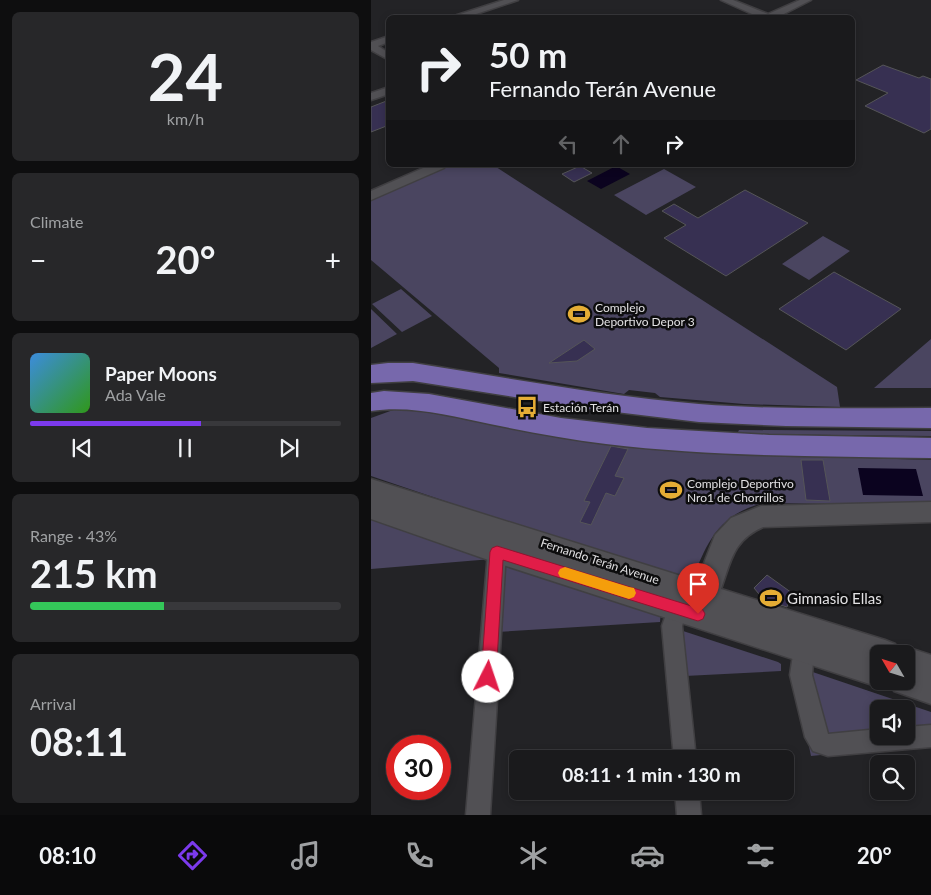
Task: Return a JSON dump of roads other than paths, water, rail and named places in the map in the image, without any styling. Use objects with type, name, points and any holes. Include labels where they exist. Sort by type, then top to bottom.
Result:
[{"type":"main road","points":[[371,374],[413,372],[699,413],[811,417],[931,418]]},
{"type":"main road","points":[[379,402],[427,403],[530,423],[605,434],[684,442],[931,448]]},
{"type":"main road","name":"Fernando Terán Avenue","points":[[371,488],[500,541]]},
{"type":"main road","name":"Fernando Terán Avenue","points":[[371,509],[500,541],[691,601],[870,650]]},
{"type":"main road","points":[[691,601],[724,543],[739,526],[761,517],[931,512]]},
{"type":"main road","name":"Fernando Terán Avenue","points":[[691,601],[804,648],[870,670]]},
{"type":"main road","points":[[915,664],[931,669]]},
{"type":"main road","points":[[915,685],[931,690]]},
{"type":"street","points":[[462,15],[514,0]]},
{"type":"street","points":[[725,0],[762,15]]},
{"type":"street","points":[[772,15],[807,0]]},
{"type":"street","points":[[371,46],[386,40]]},
{"type":"street","points":[[371,46],[386,55]]},
{"type":"street","points":[[371,97],[386,91]]},
{"type":"street","points":[[371,196],[436,167]]},
{"type":"street","points":[[478,815],[500,541]]},
{"type":"street","points":[[684,750],[672,626],[691,601]]},
{"type":"street","points":[[804,648],[801,675],[815,737],[821,743],[931,736]]},
{"type":"street","points":[[688,800],[689,815]]},
{"type":"place","name":"Complejo Deportivo Depor 3","points":[[579,314]]},
{"type":"place","name":"Estación Terán","points":[[527,407]]},
{"type":"place","name":"Complejo Deportivo Nro1 de Chorrillos","points":[[671,490]]},
{"type":"place","name":"Gimnasio Ellas","points":[[771,598]]}]
